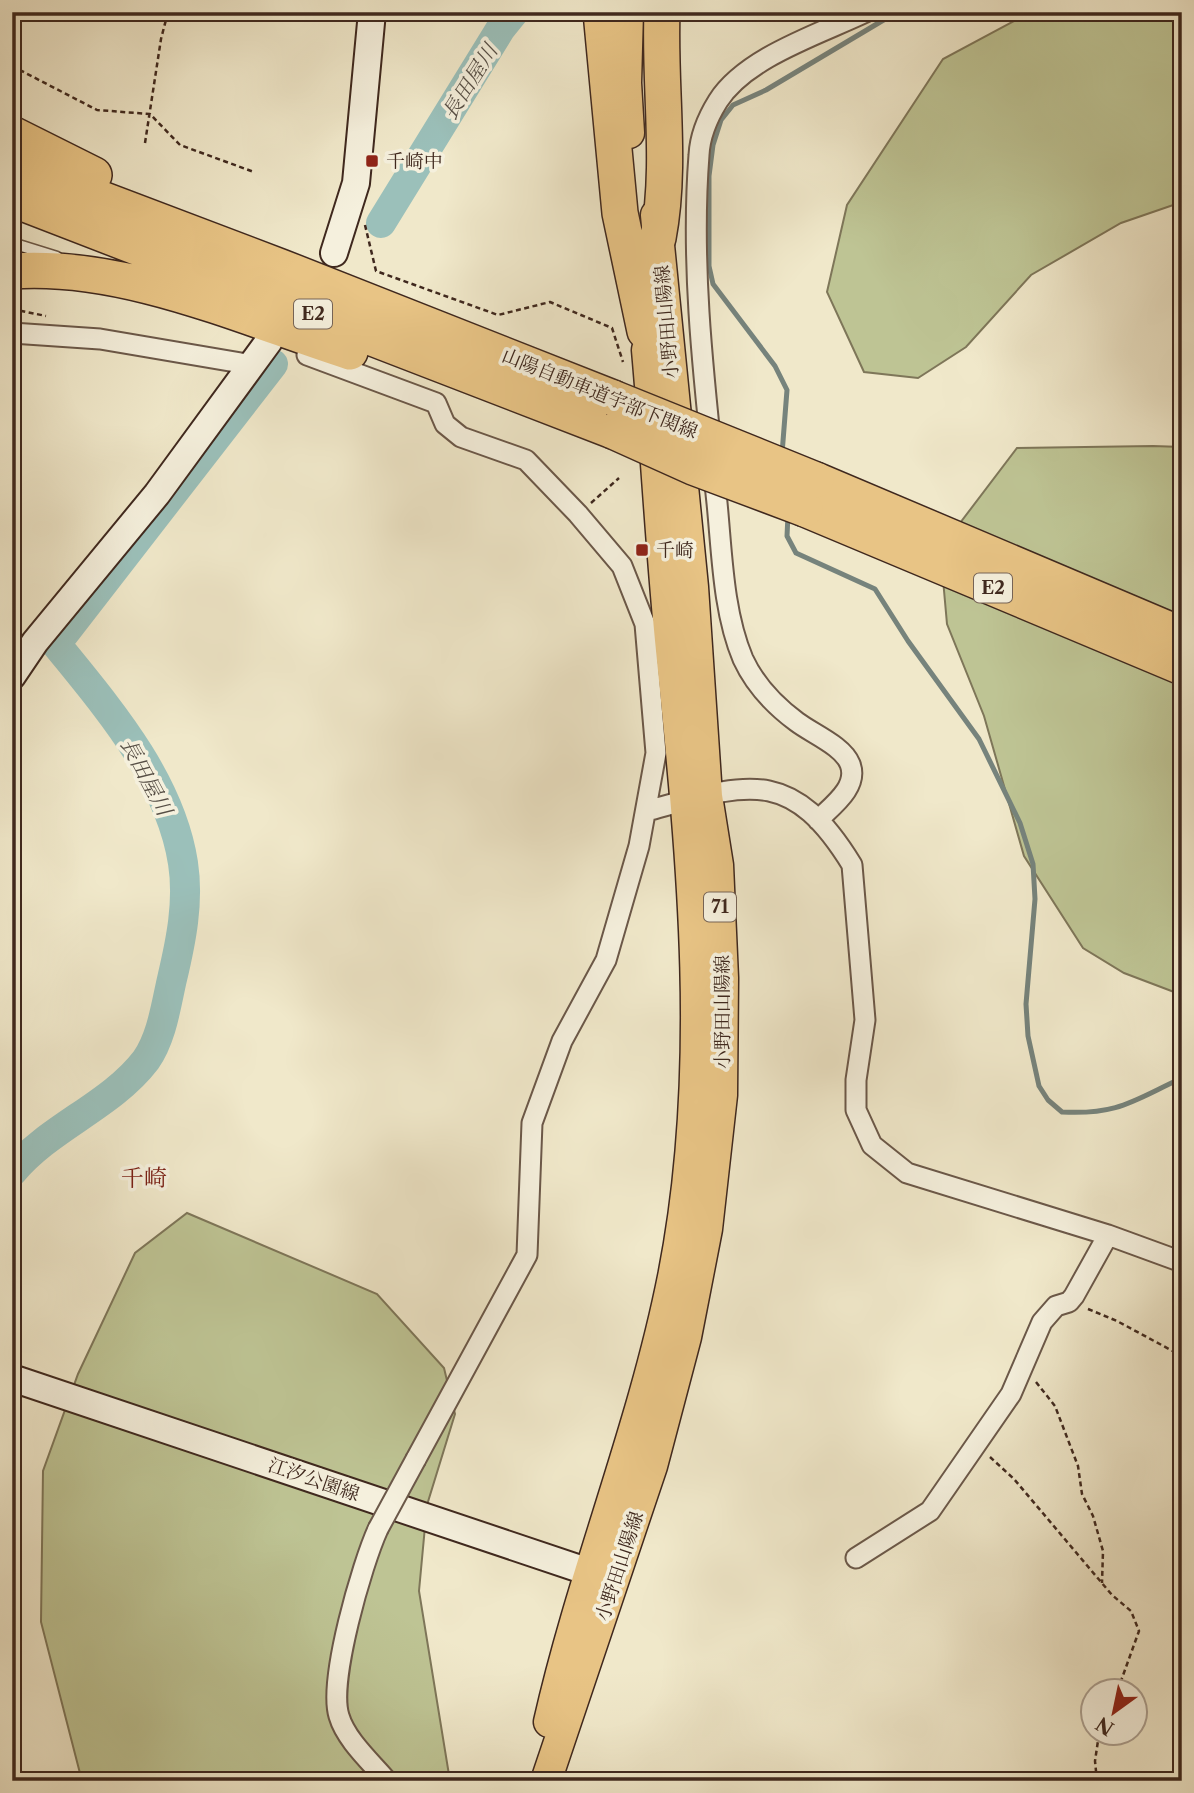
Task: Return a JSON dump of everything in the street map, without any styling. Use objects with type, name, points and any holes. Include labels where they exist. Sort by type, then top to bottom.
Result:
[{"type":"highway","points":[[601,12],[620,213],[645,331]]},
{"type":"highway","points":[[658,238],[666,197],[660,63],[662,12]]},
{"type":"highway","points":[[12,134],[281,267]]},
{"type":"highway","name":"山陽自動車道宇部下関線","points":[[12,165],[281,267],[612,424],[693,467],[810,495],[1182,667]]},
{"type":"highway","name":"山陽自動車道宇部下関線","points":[[12,198],[1182,635]]},
{"type":"highway","points":[[12,271],[65,270],[100,275],[183,297],[360,354],[612,424]]},
{"type":"main road","name":"小野田山陽線","points":[[545,1781],[602,1576],[652,1466],[687,1337],[707,1229],[722,1095],[723,978],[718,865],[696,798],[645,331],[627,110],[628,12]]},
{"type":"main road","name":"小野田山陽線","points":[[647,12],[650,128],[658,238],[693,586],[696,798]]},
{"type":"street","points":[[334,253],[356,183],[372,12]]},
{"type":"street","points":[[818,820],[849,788],[850,765],[843,754],[797,722],[763,691],[742,656],[734,629],[723,559],[706,398],[697,246],[699,154],[708,119],[736,80],[787,49],[866,12]]},
{"type":"street","points":[[12,333],[100,338],[253,365]]},
{"type":"street","points":[[12,676],[35,642],[157,494],[269,341],[436,403],[445,424],[461,438],[526,460],[578,514],[622,566],[637,598],[645,624],[656,753],[639,846],[606,960],[562,1041],[532,1123],[527,1255],[378,1529],[371,1544],[349,1626],[336,1701],[345,1730],[387,1781]]},
{"type":"street","points":[[646,811],[696,798],[768,789],[795,799],[818,820],[852,865],[865,1020],[856,1080],[856,1110],[872,1145],[885,1158],[907,1173],[1108,1235],[1182,1262]]},
{"type":"street","points":[[856,1558],[930,1511],[976,1447],[1021,1376],[1042,1322],[1056,1306],[1069,1302],[1108,1235]]},
{"type":"street","name":"江汐公園線","points":[[12,1378],[602,1576]]},
{"type":"lane","points":[[12,243],[100,275]]},
{"type":"path","points":[[145,143],[161,39],[168,12]]},
{"type":"path","points":[[12,66],[97,110],[150,114],[180,145],[254,172]]},
{"type":"path","points":[[364,221],[376,271],[498,315],[550,302],[612,328],[624,363]]},
{"type":"path","points":[[578,514],[619,478]]},
{"type":"path","points":[[1069,1302],[1117,1321],[1182,1356]]},
{"type":"path","points":[[1021,1376],[1032,1378],[1043,1387],[1055,1406],[1078,1466],[1082,1494],[1093,1516],[1104,1550],[1102,1583]]},
{"type":"path","points":[[976,1447],[1014,1479],[1102,1583],[1131,1611],[1139,1631],[1122,1678]]},
{"type":"path","points":[[1097,1748],[1097,1781]]},
{"type":"green space","points":[[1031,12],[1182,12],[1182,202],[1121,223],[1031,275],[966,347],[918,378],[864,372],[827,292],[847,205],[943,59]]},
{"type":"green space","points":[[1182,447],[1182,995],[1124,973],[1083,948],[1024,856],[984,716],[947,624],[942,568],[957,527],[1017,448]]},
{"type":"green space","points":[[187,1213],[377,1294],[444,1368],[455,1414],[427,1505],[419,1591],[450,1781],[82,1781],[41,1622],[43,1471],[78,1374],[135,1253]]},
{"type":"waterway","name":"長田屋川","points":[[381,223],[501,28],[514,12]]},
{"type":"waterway","points":[[782,454],[787,390],[775,366],[713,284],[709,266],[709,176],[713,145],[721,120],[733,105],[766,90],[897,12]]},
{"type":"waterway","name":"長田屋川","points":[[12,1172],[44,1142],[116,1091],[146,1060],[163,1021],[185,907],[185,878],[176,832],[151,773],[96,693],[56,644],[273,364]]},
{"type":"waterway","points":[[788,515],[787,536],[796,553],[875,589],[908,641],[979,739],[1020,823],[1033,864],[1035,899],[1026,1004],[1028,1036],[1039,1086],[1048,1100],[1062,1112],[1098,1111],[1138,1099],[1182,1078]]},
{"type":"waterway","points":[[1182,1511],[1182,1534]]},
{"type":"place","name":"千崎中","points":[[372,161]]},
{"type":"place","name":"千崎","points":[[642,550]]},
{"type":"district","name":"千崎","points":[[144,1178]]}]
